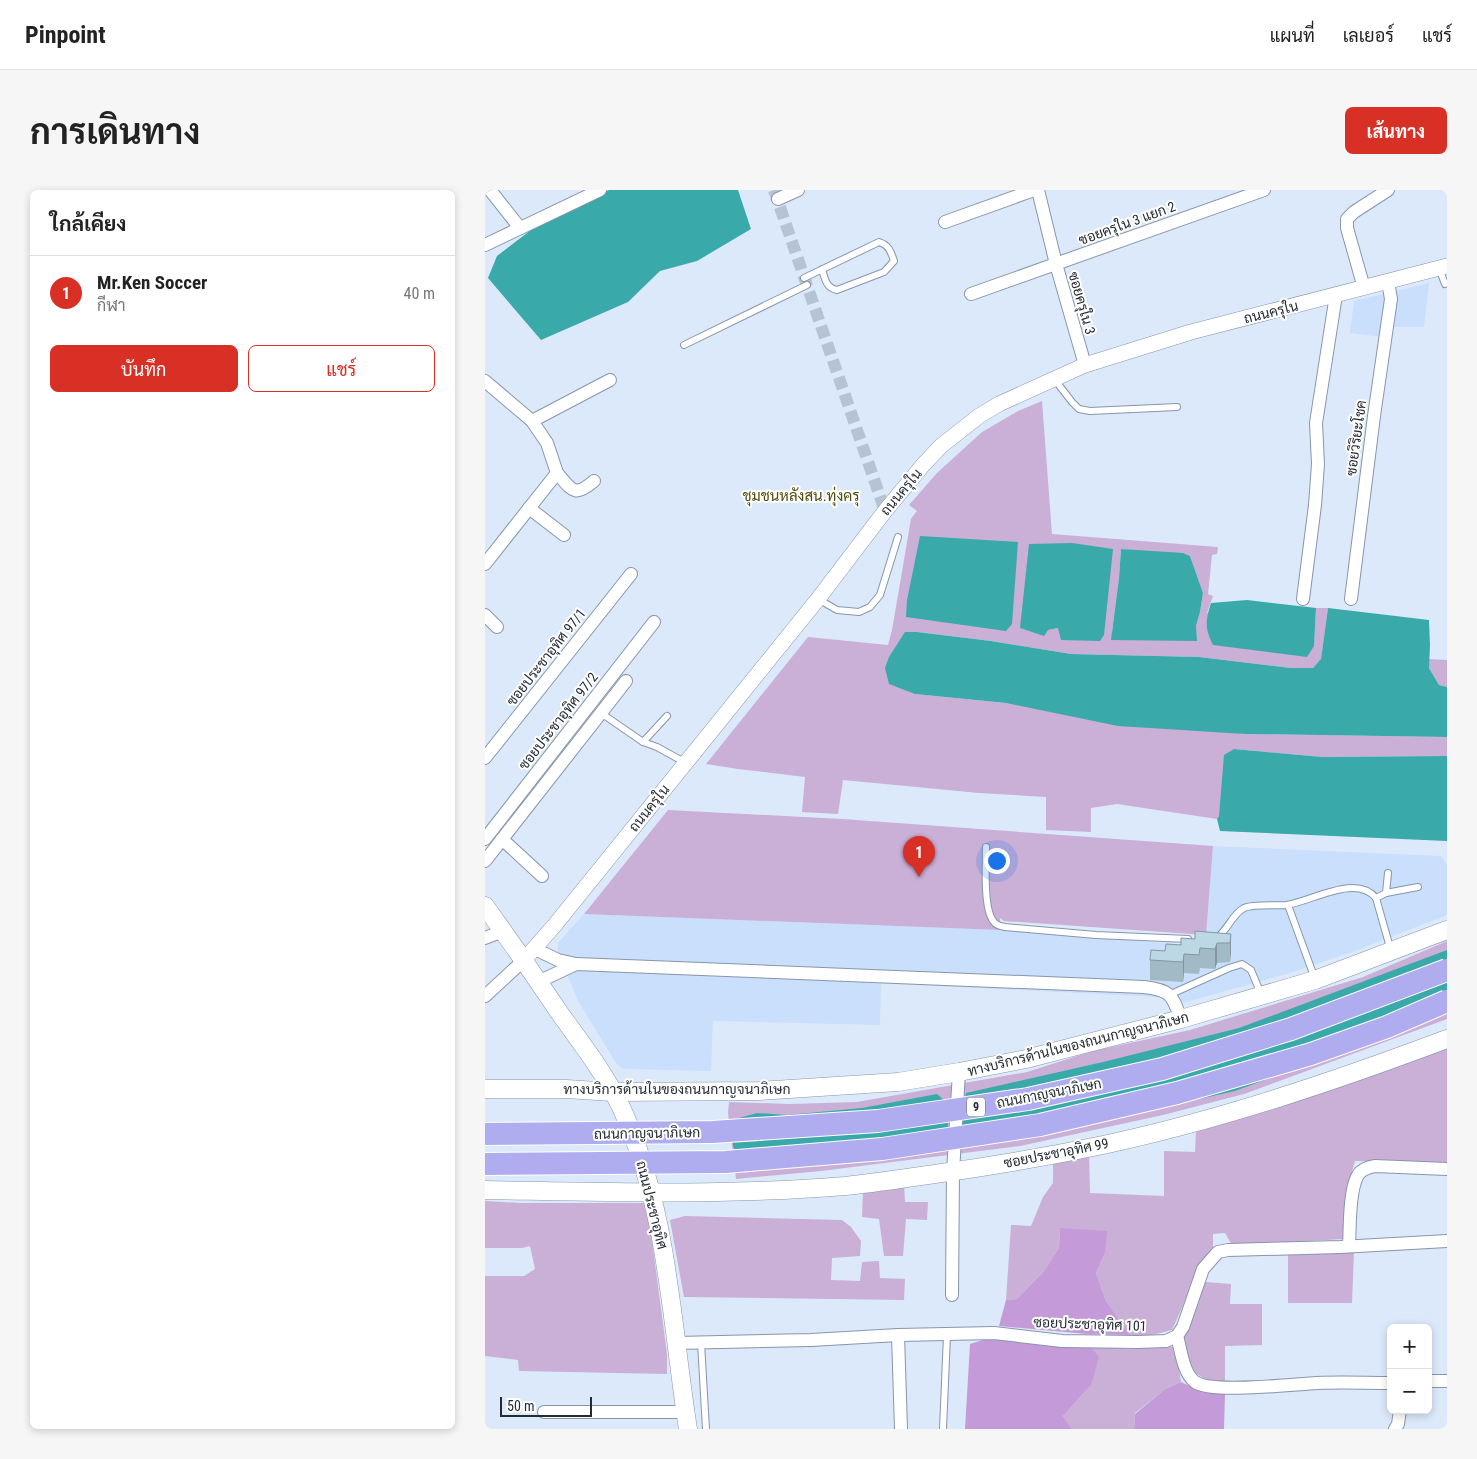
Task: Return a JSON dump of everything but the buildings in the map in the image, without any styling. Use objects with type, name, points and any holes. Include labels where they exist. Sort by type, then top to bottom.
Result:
[{"type":"highway","name":"ถนนกาญจนาภิเษก","points":[[485,1134],[723,1132],[878,1121],[1028,1099],[1161,1069],[1291,1029],[1447,970]]},
{"type":"highway","name":"ถนนกาญจนาภิเษก","points":[[485,1164],[726,1162],[882,1150],[1040,1125],[1177,1093],[1311,1054],[1387,1027],[1447,1001]]},
{"type":"main road","name":"ถนนประชาอุทิศ","points":[[485,906],[503,931],[529,955],[538,982],[595,1062],[613,1092],[635,1141],[651,1192],[665,1260],[686,1420]]},
{"type":"main road","name":"ทางบริการด้านในของถนนกาญจนาภิเษก","points":[[485,1090],[566,1089],[613,1092],[759,1091],[898,1082],[959,1072],[1026,1059],[1181,1019],[1315,980],[1447,930]]},
{"type":"main road","name":"ซอยประชาอุทิศ 99","points":[[485,1190],[651,1192],[781,1190],[846,1186],[953,1172],[1105,1144],[1190,1123],[1325,1082],[1447,1039]]},
{"type":"street","points":[[490,190],[520,228]]},
{"type":"street","points":[[485,245],[600,190]]},
{"type":"street","points":[[777,199],[798,190]]},
{"type":"street","name":"ซอยครุใน 3 แยก 2","points":[[971,294],[1264,190]]},
{"type":"street","points":[[1365,288],[1347,228],[1347,219],[1354,212],[1388,190]]},
{"type":"street","points":[[945,222],[1038,191]]},
{"type":"street","name":"ซอยครุใน 3","points":[[1038,191],[1055,264],[1085,365]]},
{"type":"street","name":"ถนนครุใน","points":[[529,955],[819,599],[885,511],[923,465],[941,446],[979,416],[999,404],[1085,365],[1191,332],[1443,267]]},
{"type":"street","name":"ซอยวิริยะโชค","points":[[1351,599],[1391,299],[1388,282]]},
{"type":"street","points":[[1303,599],[1315,505],[1318,464],[1316,423],[1336,295]]},
{"type":"street","points":[[532,421],[610,380]]},
{"type":"street","points":[[485,381],[532,421],[547,443],[557,473],[571,488],[574,490],[585,489],[595,481]]},
{"type":"street","points":[[485,564],[557,473]]},
{"type":"street","points":[[529,508],[564,535]]},
{"type":"street","name":"ซอยประชาอุทิศ 97/1","points":[[485,758],[631,574]]},
{"type":"street","points":[[485,615],[497,627]]},
{"type":"street","name":"ซอยประชาอุทิศ 97/2","points":[[485,839],[654,622]]},
{"type":"street","points":[[485,861],[626,681]]},
{"type":"street","points":[[502,838],[542,876]]},
{"type":"street","points":[[485,938],[503,931]]},
{"type":"street","points":[[485,996],[529,955],[576,964],[1144,987],[1164,990],[1175,1004],[1181,1019]]},
{"type":"street","points":[[538,982],[576,964]]},
{"type":"street","points":[[951,1294],[953,1172],[959,1072]]},
{"type":"street","points":[[1349,1246],[1352,1194],[1358,1175],[1362,1171],[1375,1166],[1447,1169]]},
{"type":"street","points":[[1387,1383],[1319,1383],[1245,1388],[1202,1386],[1194,1381],[1187,1371],[1177,1336],[1183,1327],[1203,1269],[1218,1252],[1227,1250],[1447,1241]]},
{"type":"street","name":"ซอยประชาอุทิศ 101","points":[[677,1343],[994,1333],[1062,1341],[1166,1341],[1177,1336]]},
{"type":"street","points":[[898,1335],[901,1429]]},
{"type":"street","points":[[1432,1381],[1447,1381]]},
{"type":"street","points":[[544,1412],[634,1413],[686,1420]]},
{"type":"street","points":[[1395,1429],[1398,1424],[1399,1414]]},
{"type":"lane","points":[[684,345],[805,281],[822,270],[879,242],[890,248],[894,261],[884,272],[837,290],[832,289],[827,284],[822,270]]},
{"type":"lane","points":[[1443,267],[1445,284]]},
{"type":"lane","points":[[1055,379],[1079,409],[1090,411],[1177,407]]},
{"type":"lane","points":[[819,599],[837,610],[859,612],[870,608],[880,595],[898,537]]},
{"type":"lane","points":[[601,713],[643,742],[657,747],[686,763]]},
{"type":"lane","points":[[643,742],[667,716]]},
{"type":"lane","points":[[986,847],[987,903],[990,917],[995,925],[1096,935],[1198,939]]},
{"type":"lane","points":[[1386,893],[1388,873]]},
{"type":"lane","points":[[1376,898],[1386,893],[1418,887]]},
{"type":"lane","points":[[1207,940],[1217,938],[1222,934],[1237,912],[1247,907],[1288,905],[1325,893],[1361,888],[1372,893],[1376,898],[1391,952]]},
{"type":"lane","points":[[1288,905],[1315,980]]},
{"type":"lane","points":[[1169,995],[1242,964],[1251,970],[1262,995]]},
{"type":"lane","points":[[943,1429],[947,1335]]},
{"type":"lane","points":[[701,1343],[706,1429]]},
{"type":"shaded area","points":[[609,190],[738,190],[751,229],[697,261],[660,271],[628,302],[541,340],[488,278],[497,256],[531,230]]},
{"type":"shaded area","points":[[1429,283],[1424,327],[1393,327],[1391,338],[1350,333],[1354,301]]},
{"type":"shaded area","points":[[1042,401],[1052,534],[1218,547],[1217,554],[1212,555],[1208,594],[1213,596],[1207,613],[1314,646],[1316,608],[1328,608],[1321,660],[1313,668],[1291,668],[1199,657],[1071,654],[991,641],[917,632],[915,694],[1006,703],[1245,734],[1447,737],[1447,756],[1322,757],[1234,749],[1217,819],[1117,804],[1091,808],[1091,832],[1046,830],[1046,797],[979,793],[843,780],[838,814],[802,812],[805,777],[706,764],[808,637],[888,645],[911,519],[917,511],[909,505],[937,473],[982,432],[1018,411]],"holes":[[[1113,549],[1058,628],[1048,630]],[[1121,549],[1190,556],[1203,593],[1196,626],[1112,632]]]},
{"type":"shaded area","points":[[920,536],[1018,542],[1012,624],[1006,631],[906,617],[907,600]]},
{"type":"shaded area","points":[[1072,543],[1113,549],[1104,635],[1100,641],[1061,640],[1058,628],[1048,630],[1044,636],[1020,628],[1029,544]]},
{"type":"shaded area","points":[[1121,549],[1183,553],[1190,556],[1203,593],[1196,626],[1197,641],[1111,640]]},
{"type":"shaded area","points":[[1247,600],[1316,608],[1314,646],[1307,657],[1213,645],[1208,634],[1207,625],[1211,603]]},
{"type":"shaded area","points":[[1328,608],[1429,620],[1429,668],[1439,685],[1447,687],[1447,737],[1245,734],[1118,726],[1006,703],[915,694],[889,684],[885,668],[889,657],[905,632],[917,632],[991,641],[1071,654],[1199,657],[1291,668],[1313,668],[1321,659]]},
{"type":"shaded area","points":[[1428,659],[1447,660],[1447,687],[1439,685],[1429,668]]},
{"type":"shaded area","points":[[1234,749],[1322,757],[1447,756],[1447,841],[1220,831],[1217,819],[1219,816],[1224,755]]},
{"type":"shaded area","points":[[668,810],[842,819],[1213,846],[1206,935],[1004,921],[1000,918],[1000,930],[584,914]]},
{"type":"shaded area","points":[[1213,846],[1441,856],[1447,865],[1447,915],[1355,951],[1290,973],[1179,1004],[1158,997],[881,983],[880,1025],[713,1021],[711,1071],[623,1069],[616,1063],[578,1001],[558,951],[558,943],[584,914],[1000,930],[1205,946]]},
{"type":"shaded area","points":[[1447,941],[1447,1019],[1244,1094],[1163,1115],[1020,1146],[821,1171],[736,1179],[728,1113],[729,1102],[790,1104],[857,1102],[1027,1072],[1093,1051],[1190,1030],[1363,977]]},
{"type":"shaded area","points":[[1447,950],[1447,1012],[1235,1091],[1029,1137],[969,1147],[961,1120],[966,1093],[1103,1062],[1239,1028]]},
{"type":"shaded area","points":[[1447,1044],[1447,1163],[1355,1161],[1351,1175],[1344,1239],[1232,1245],[1225,1233],[1213,1234],[1213,1253],[1193,1283],[1172,1330],[1148,1336],[1130,1335],[1106,1301],[1096,1273],[1105,1253],[1060,1228],[1059,1248],[1044,1271],[1017,1299],[1006,1300],[1011,1225],[1031,1226],[1043,1197],[1053,1183],[1053,1157],[1089,1153],[1090,1193],[1164,1196],[1164,1151],[1195,1152],[1196,1131]]},
{"type":"shaded area","points":[[937,1094],[945,1101],[948,1123],[946,1147],[744,1169],[733,1146],[732,1120],[757,1113],[787,1115],[862,1108]]},
{"type":"shaded area","points":[[904,1184],[905,1202],[928,1202],[927,1220],[906,1219],[903,1256],[884,1256],[879,1219],[862,1217],[863,1191]]},
{"type":"shaded area","points":[[485,1201],[520,1203],[647,1203],[667,1354],[667,1374],[519,1371],[518,1360],[485,1356],[485,1276],[524,1276],[535,1269],[530,1246],[522,1248],[485,1248]]},
{"type":"shaded area","points":[[685,1216],[842,1220],[851,1227],[861,1241],[860,1256],[832,1258],[831,1280],[860,1281],[862,1262],[879,1261],[880,1278],[905,1279],[904,1300],[684,1297],[670,1220]]},
{"type":"shaded area","points":[[1060,1228],[1107,1231],[1105,1253],[1096,1273],[1106,1301],[1130,1335],[1087,1334],[999,1326],[1006,1300],[1017,1299],[1044,1271],[1059,1248]]},
{"type":"shaded area","points":[[1288,1252],[1354,1252],[1352,1303],[1288,1303]]},
{"type":"shaded area","points":[[1206,1282],[1231,1284],[1230,1304],[1262,1304],[1262,1345],[1225,1346],[1225,1383],[1210,1383],[1196,1373],[1188,1358],[1183,1339],[1200,1285]]},
{"type":"shaded area","points":[[986,1339],[1089,1345],[1099,1357],[1091,1385],[1063,1416],[1072,1429],[965,1429],[970,1344]]},
{"type":"shaded area","points":[[1089,1345],[1128,1349],[1168,1346],[1176,1348],[1181,1382],[1165,1389],[1135,1413],[1134,1429],[1072,1429],[1063,1416],[1091,1385]]},
{"type":"shaded area","points":[[1181,1382],[1198,1390],[1225,1394],[1224,1429],[1134,1429],[1135,1414],[1165,1389]]},
{"type":"tunnel","points":[[774,190],[885,511]]},
{"type":"place","name":"Mr.Ken Soccer","points":[[919,877]]},
{"type":"district","name":"ชุมชนหลังสน.ทุ่งครุ","points":[[801,496]]}]
